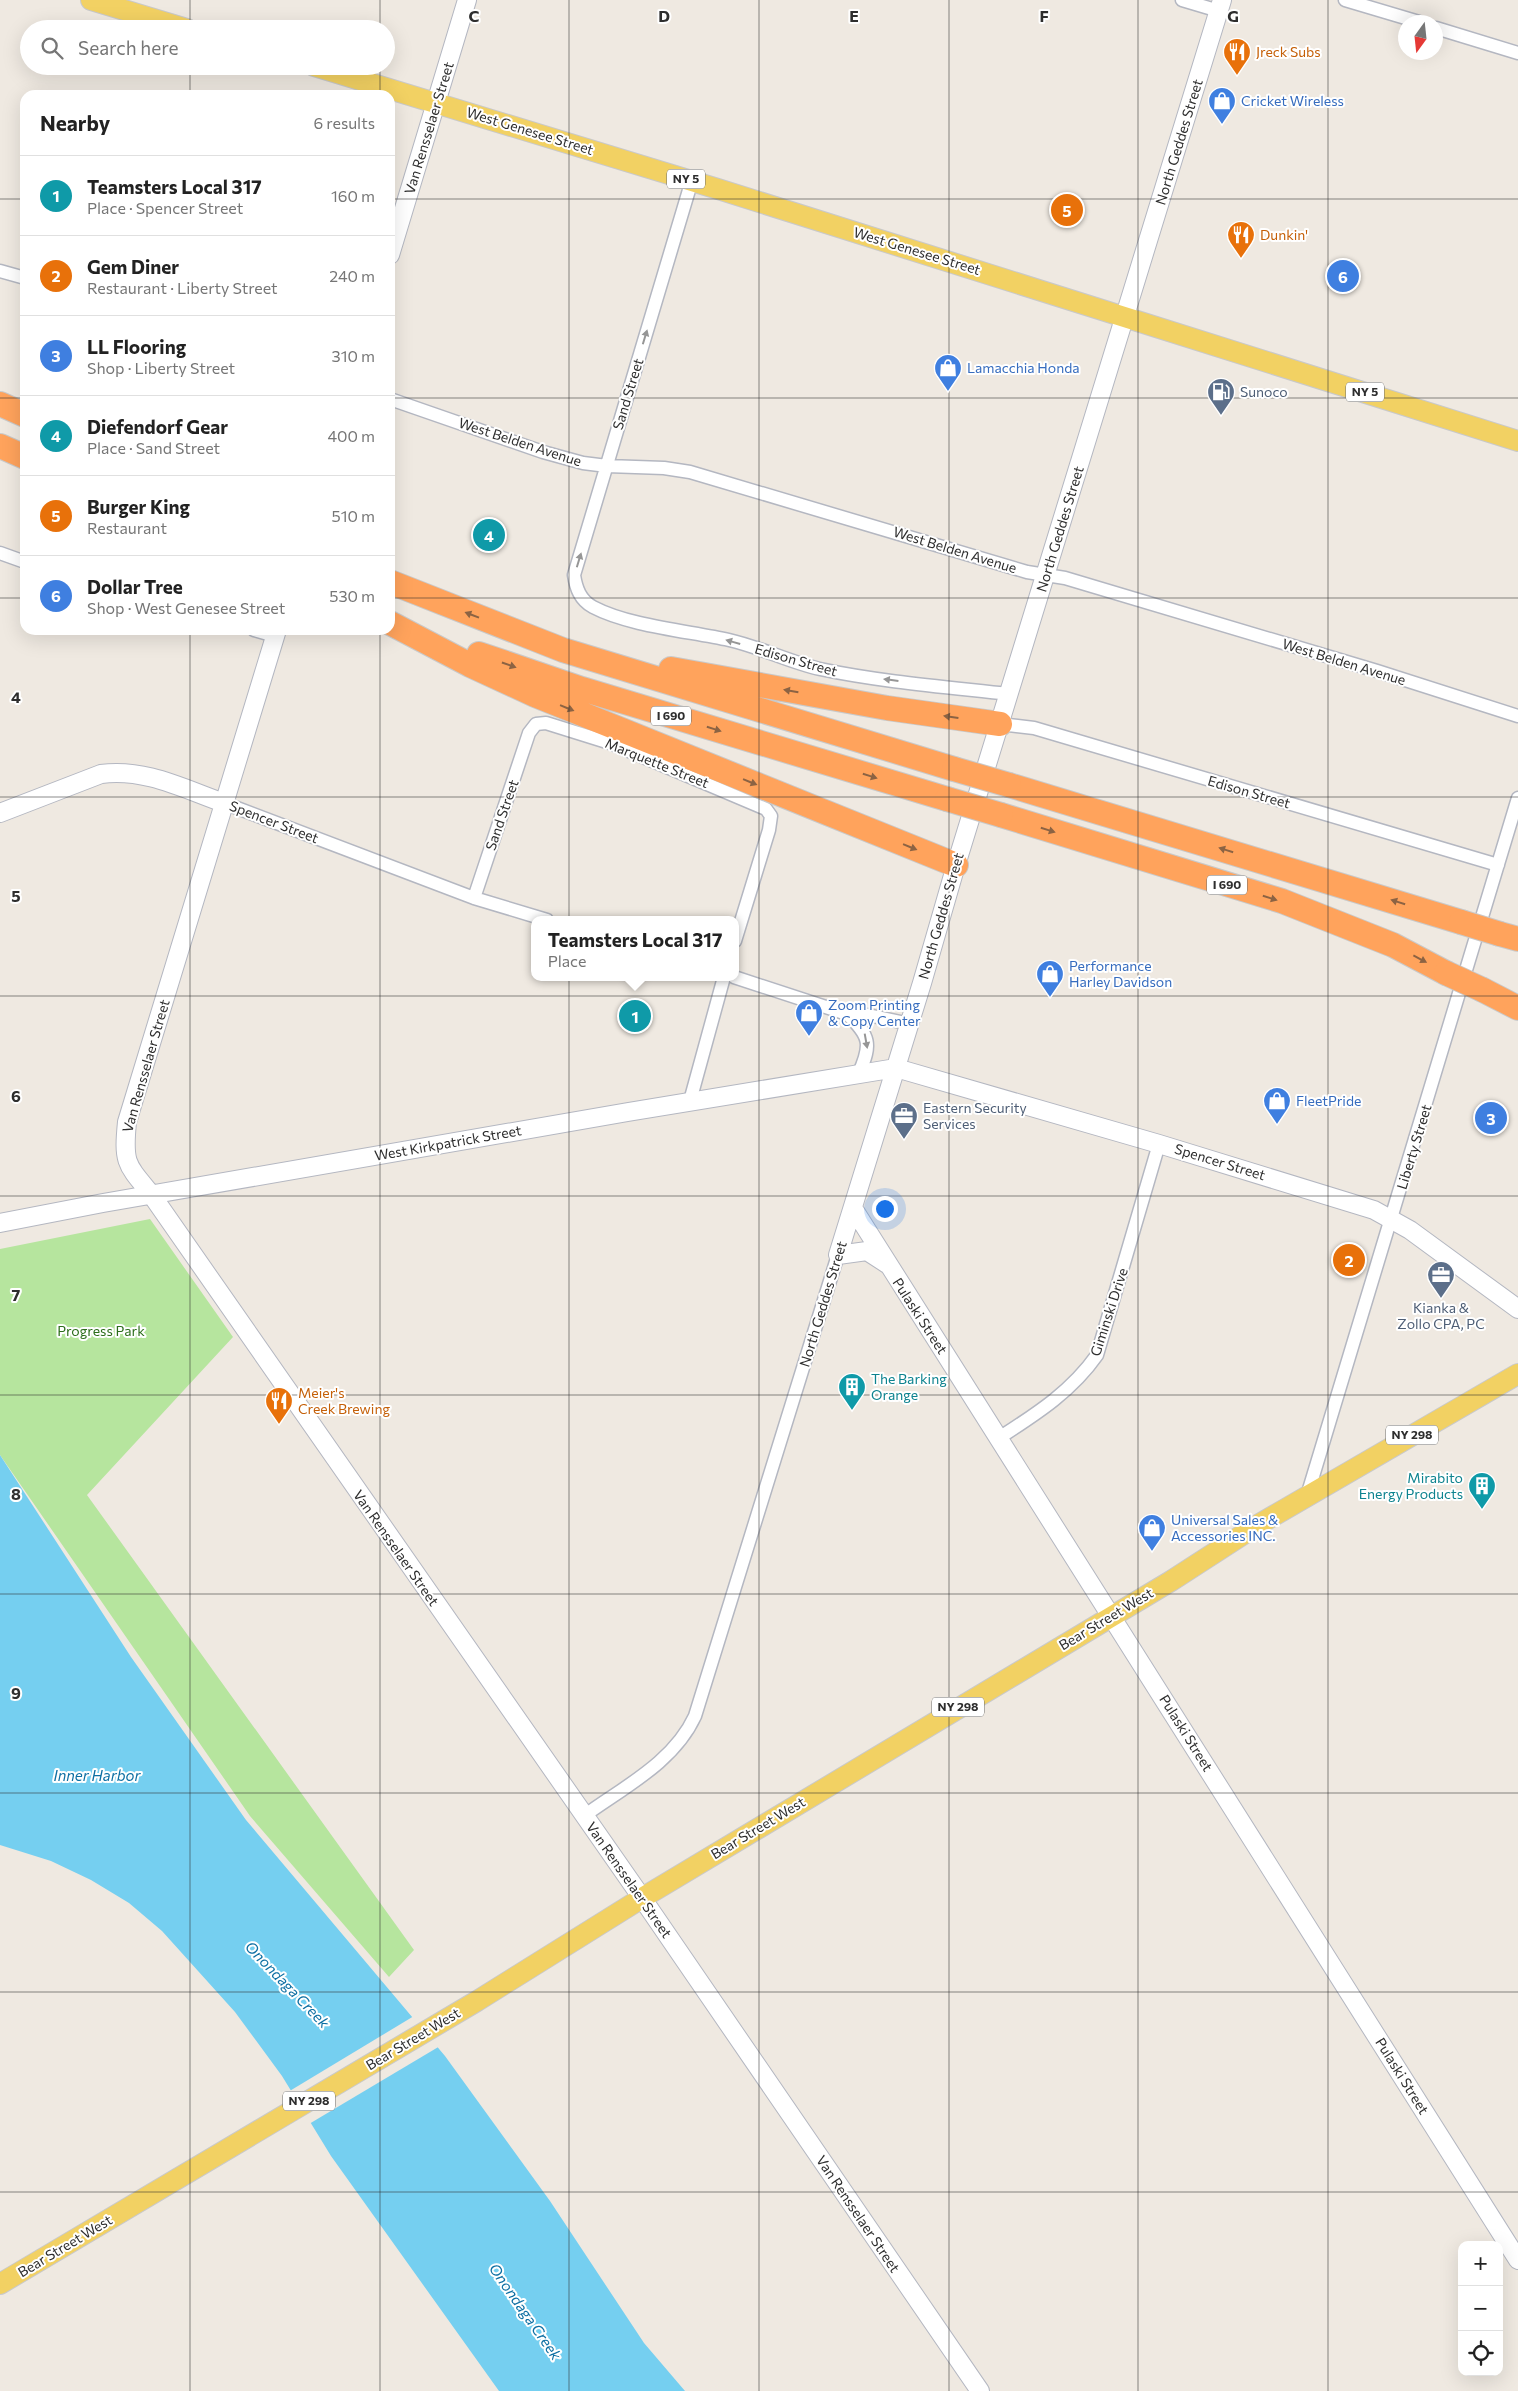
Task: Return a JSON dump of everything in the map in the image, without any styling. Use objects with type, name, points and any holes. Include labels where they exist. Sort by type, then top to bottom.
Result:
[{"type":"highway","points":[[0,404],[20,413]]},
{"type":"highway","points":[[0,446],[20,455]]},
{"type":"highway","name":"I 690","points":[[395,584],[562,650],[1509,937]]},
{"type":"highway","name":"I 690","points":[[395,624],[582,690],[1282,901],[1393,945],[1518,1008]]},
{"type":"highway","points":[[395,625],[470,665],[534,695],[956,865]]},
{"type":"highway","points":[[517,632],[584,646],[660,667],[712,677],[887,708],[1000,724]]},
{"type":"main road","points":[[91,0],[158,20]]},
{"type":"main road","name":"West Genesee Street","points":[[344,75],[692,180],[1518,441]]},
{"type":"main road","name":"Bear Street West","points":[[0,2284],[477,2001],[642,1898],[1307,1496],[1518,1374]]},
{"type":"street","name":"Van Rensselaer Street","points":[[395,238],[467,0]]},
{"type":"street","points":[[1182,0],[1220,5]]},
{"type":"street","points":[[1345,0],[1398,16]]},
{"type":"street","name":"North Geddes Street","points":[[584,1816],[665,1758],[688,1733],[695,1716],[751,1541],[910,1024],[956,865],[1126,317],[1220,5]]},
{"type":"street","points":[[1443,30],[1518,53]]},
{"type":"street","name":"Sand Street","points":[[588,603],[576,588],[574,575],[692,180]]},
{"type":"street","points":[[0,271],[20,277]]},
{"type":"street","name":"West Belden Avenue","points":[[395,401],[543,452],[583,463],[607,466],[664,468],[690,472],[1027,572],[1065,578],[1518,716]]},
{"type":"street","points":[[0,553],[20,560]]},
{"type":"street","name":"Edison Street","points":[[588,603],[609,613],[653,625],[731,640],[818,668],[853,676],[1009,694]]},
{"type":"street","name":"Van Rensselaer Street","points":[[275,635],[128,1122],[125,1145],[127,1165],[151,1194],[642,1898],[980,2391]]},
{"type":"street","name":"Marquette Street","points":[[529,733],[536,724],[546,723],[610,743],[766,809],[771,816],[768,830],[739,928]]},
{"type":"street","name":"Edison Street","points":[[1000,724],[1034,728],[1498,865]]},
{"type":"street","name":"Sand Street","points":[[474,898],[529,733]]},
{"type":"street","name":"Spencer Street","points":[[0,813],[101,774],[117,771],[149,776],[474,898],[534,916]]},
{"type":"street","name":"Liberty Street","points":[[1307,1496],[1518,798]]},
{"type":"street","points":[[739,979],[848,1014],[868,1015],[910,1024]]},
{"type":"street","points":[[690,1101],[723,981]]},
{"type":"street","points":[[848,1014],[864,1030],[868,1043],[867,1053],[859,1073]]},
{"type":"street","name":"Spencer Street","points":[[896,1068],[1352,1201],[1392,1219],[1518,1309]]},
{"type":"street","name":"West Kirkpatrick Street","points":[[0,1223],[151,1194],[690,1101],[896,1068]]},
{"type":"street","name":"Giminski Drive","points":[[999,1438],[1058,1399],[1083,1375],[1097,1356],[1159,1144]]},
{"type":"street","name":"Pulaski Street","points":[[853,1208],[1518,2260]]},
{"type":"street","points":[[838,1255],[867,1252],[887,1264]]},
{"type":"green space","name":"Progress Park","points":[[150,1219],[233,1337],[87,1495],[414,1950],[389,1977],[250,1816],[0,1455],[0,1249]]},
{"type":"water","points":[[0,1455],[131,1657],[246,1820],[445,2056],[550,2201],[644,2343],[685,2391],[499,2391],[331,2156],[282,2076],[235,2012],[162,1931],[129,1903],[91,1880],[51,1861],[0,1845]]},
{"type":"pier","points":[[414,2016],[440,2046],[309,2124],[288,2092]]},
{"type":"place","name":"Jreck Subs","points":[[1237,76]]},
{"type":"place","name":"Cricket Wireless","points":[[1222,125]]},
{"type":"place","name":"Burger King","points":[[1067,210]]},
{"type":"place","name":"Dunkin'","points":[[1241,259]]},
{"type":"place","name":"Dollar Tree","points":[[1343,276]]},
{"type":"place","name":"Lamacchia Honda","points":[[948,392]]},
{"type":"place","name":"Sunoco","points":[[1221,416]]},
{"type":"place","name":"Diefendorf Gear","points":[[489,535]]},
{"type":"place","name":"Performance Harley Davidson","points":[[1050,998]]},
{"type":"place","name":"Teamsters Local 317","points":[[635,1016]]},
{"type":"place","name":"Zoom Printing & Copy Center","points":[[809,1037]]},
{"type":"place","name":"LL Flooring","points":[[1491,1118]]},
{"type":"place","name":"FleetPride","points":[[1277,1125]]},
{"type":"place","name":"Eastern Security Services","points":[[904,1140]]},
{"type":"place","name":"Gem Diner","points":[[1349,1260]]},
{"type":"place","name":"Kianka & Zollo CPA, PC","points":[[1441,1299]]},
{"type":"place","name":"The Barking Orange","points":[[852,1411]]},
{"type":"place","name":"Meier's Creek Brewing","points":[[279,1425]]},
{"type":"place","name":"Mirabito Energy Products","points":[[1482,1510]]},
{"type":"place","name":"Universal Sales & Accessories INC.","points":[[1152,1552]]},
{"type":"water label","name":"Inner Harbor","points":[[97,1776]]},
{"type":"water label","name":"Onondaga Creek","points":[[287,1985]]},
{"type":"water label","name":"Onondaga Creek","points":[[525,2312]]}]
